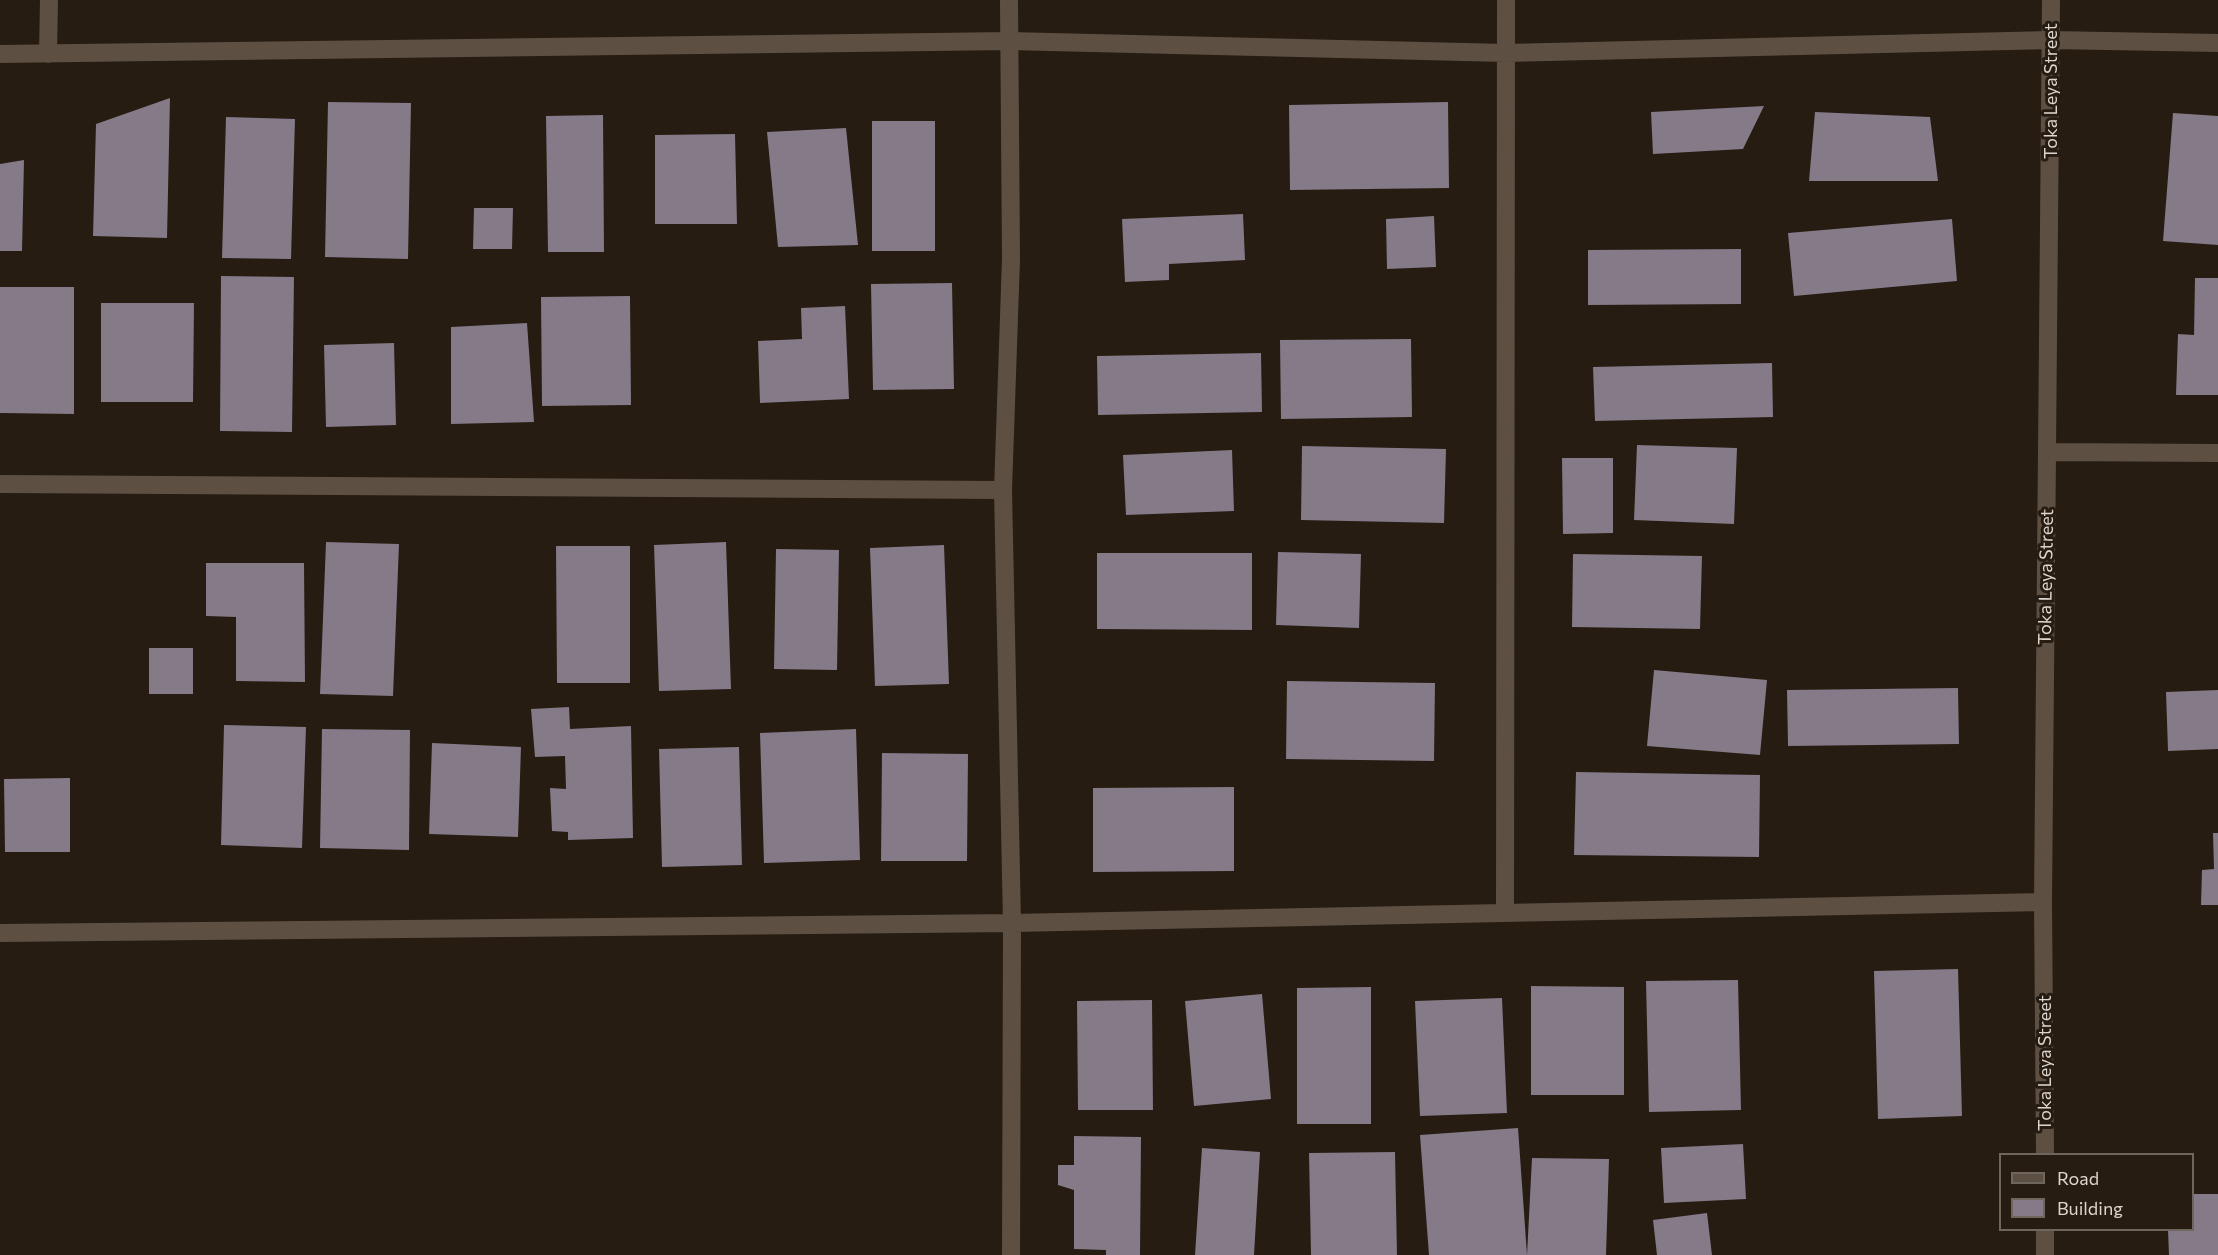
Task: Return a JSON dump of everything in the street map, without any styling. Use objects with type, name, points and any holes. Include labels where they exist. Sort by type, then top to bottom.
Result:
[{"type":"street","points":[[48,54],[49,0]]},
{"type":"street","points":[[1009,0],[1011,258],[1003,490],[1012,923],[1011,1255]]},
{"type":"street","points":[[1505,912],[1506,0]]},
{"type":"street","name":"Toka Leya Street","points":[[2045,1153],[2043,902],[2051,0]]},
{"type":"street","points":[[0,54],[1009,41],[1506,53],[2051,40],[2218,43]]},
{"type":"street","points":[[2048,452],[2218,453]]},
{"type":"street","points":[[0,484],[1003,490]]},
{"type":"street","points":[[0,933],[1012,923],[2043,902]]},
{"type":"street","points":[[2045,1231],[2046,1255]]},
{"type":"building","points":[[170,98],[167,238],[93,236],[96,124]]},
{"type":"building","points":[[328,102],[411,103],[408,259],[325,257]]},
{"type":"building","points":[[1448,102],[1449,188],[1290,190],[1289,105]]},
{"type":"building","points":[[1764,106],[1743,149],[1653,154],[1651,112]]},
{"type":"building","points":[[1815,112],[1930,117],[1938,181],[1809,181]]},
{"type":"building","points":[[2173,113],[2218,116],[2218,245],[2163,241]]},
{"type":"building","points":[[603,115],[604,252],[548,252],[546,116]]},
{"type":"building","points":[[226,117],[295,119],[291,259],[222,258]]},
{"type":"building","points":[[872,121],[935,121],[935,251],[872,251]]},
{"type":"building","points":[[846,128],[858,245],[778,247],[767,132]]},
{"type":"building","points":[[735,134],[737,224],[655,224],[655,135]]},
{"type":"building","points":[[24,160],[22,251],[0,251],[0,164]]},
{"type":"building","points":[[474,208],[513,208],[512,249],[473,249]]},
{"type":"building","points":[[1243,214],[1245,260],[1169,264],[1169,280],[1125,282],[1122,219]]},
{"type":"building","points":[[1434,216],[1436,267],[1387,269],[1386,219]]},
{"type":"building","points":[[1952,219],[1957,281],[1794,296],[1788,233]]},
{"type":"building","points":[[1741,249],[1741,304],[1588,305],[1588,250]]},
{"type":"building","points":[[221,276],[294,277],[292,432],[220,431]]},
{"type":"building","points":[[2195,278],[2218,278],[2218,395],[2176,395],[2178,334],[2194,335]]},
{"type":"building","points":[[952,283],[954,389],[873,390],[871,284]]},
{"type":"building","points":[[0,287],[74,287],[74,414],[0,413]]},
{"type":"building","points":[[630,296],[631,405],[542,406],[541,297]]},
{"type":"building","points":[[101,303],[194,303],[193,402],[101,402]]},
{"type":"building","points":[[845,306],[849,399],[760,403],[758,341],[802,339],[801,308]]},
{"type":"building","points":[[527,323],[534,422],[451,424],[451,327]]},
{"type":"building","points":[[1411,339],[1412,417],[1281,419],[1280,340]]},
{"type":"building","points":[[394,343],[396,425],[326,427],[324,345]]},
{"type":"building","points":[[1261,353],[1262,412],[1098,415],[1097,356]]},
{"type":"building","points":[[1772,363],[1773,417],[1595,421],[1593,367]]},
{"type":"building","points":[[1637,445],[1737,448],[1734,524],[1634,520]]},
{"type":"building","points":[[1302,446],[1446,449],[1444,523],[1301,520]]},
{"type":"building","points":[[1232,450],[1234,511],[1126,515],[1123,455]]},
{"type":"building","points":[[1562,458],[1613,458],[1613,533],[1563,534]]},
{"type":"building","points":[[326,542],[399,544],[393,696],[320,694]]},
{"type":"building","points":[[726,542],[731,689],[659,691],[654,545]]},
{"type":"building","points":[[944,545],[949,684],[875,686],[870,548]]},
{"type":"building","points":[[556,546],[630,546],[630,683],[557,683]]},
{"type":"building","points":[[776,549],[839,550],[837,670],[774,669]]},
{"type":"building","points":[[1278,552],[1361,554],[1359,628],[1276,625]]},
{"type":"building","points":[[1097,553],[1252,553],[1252,630],[1097,629]]},
{"type":"building","points":[[1573,554],[1702,556],[1700,629],[1572,627]]},
{"type":"building","points":[[206,563],[304,563],[305,682],[236,681],[236,617],[206,616]]},
{"type":"building","points":[[149,648],[193,648],[193,694],[149,694]]},
{"type":"building","points":[[1654,670],[1767,680],[1760,755],[1647,746]]},
{"type":"building","points":[[1287,681],[1435,683],[1434,761],[1286,759]]},
{"type":"building","points":[[1958,688],[1959,744],[1788,746],[1787,690]]},
{"type":"building","points":[[2218,690],[2218,749],[2168,751],[2166,692]]},
{"type":"building","points":[[569,707],[570,729],[631,726],[633,838],[568,840],[568,832],[552,831],[550,788],[566,789],[565,756],[535,757],[531,709]]},
{"type":"building","points":[[224,725],[306,727],[302,848],[221,845]]},
{"type":"building","points":[[322,729],[410,730],[409,850],[320,848]]},
{"type":"building","points":[[856,729],[860,860],[764,863],[760,733]]},
{"type":"building","points":[[432,743],[521,747],[518,837],[429,834]]},
{"type":"building","points":[[739,747],[742,865],[662,867],[659,749]]},
{"type":"building","points":[[882,753],[968,754],[967,861],[881,861]]},
{"type":"building","points":[[1576,772],[1760,775],[1759,857],[1574,855]]},
{"type":"building","points":[[70,778],[70,852],[5,852],[4,779]]},
{"type":"building","points":[[1234,787],[1234,871],[1093,872],[1093,788]]},
{"type":"building","points":[[2213,833],[2218,833],[2218,905],[2201,905],[2202,870],[2214,869]]},
{"type":"building","points":[[1958,969],[1962,1116],[1878,1119],[1874,971]]},
{"type":"building","points":[[1738,980],[1741,1110],[1649,1112],[1646,981]]},
{"type":"building","points":[[1531,986],[1624,987],[1624,1095],[1531,1095]]},
{"type":"building","points":[[1371,987],[1371,1124],[1297,1124],[1297,988]]},
{"type":"building","points":[[1262,994],[1271,1099],[1194,1106],[1185,1001]]},
{"type":"building","points":[[1502,998],[1507,1113],[1420,1116],[1415,1001]]},
{"type":"building","points":[[1152,1000],[1153,1110],[1078,1110],[1077,1001]]},
{"type":"building","points":[[1518,1128],[1527,1255],[1429,1255],[1420,1135]]},
{"type":"building","points":[[1074,1136],[1141,1137],[1140,1255],[1106,1255],[1106,1250],[1074,1249],[1074,1190],[1058,1185],[1058,1165],[1074,1165]]},
{"type":"building","points":[[1743,1144],[1746,1199],[1664,1203],[1661,1148]]},
{"type":"building","points":[[1202,1148],[1260,1152],[1254,1255],[1195,1255]]},
{"type":"building","points":[[1395,1152],[1397,1255],[1311,1255],[1309,1153]]},
{"type":"building","points":[[1532,1158],[1609,1159],[1606,1255],[1527,1255]]},
{"type":"building","points":[[2194,1194],[2218,1194],[2218,1255],[2169,1255],[2168,1231],[2194,1231]]},
{"type":"building","points":[[1707,1213],[1712,1255],[1657,1255],[1653,1220]]}]
